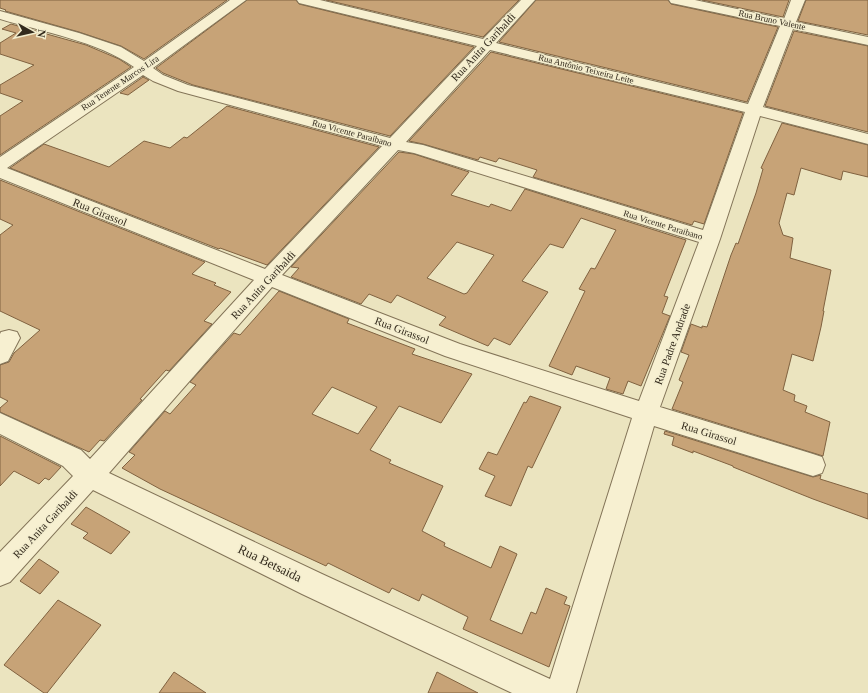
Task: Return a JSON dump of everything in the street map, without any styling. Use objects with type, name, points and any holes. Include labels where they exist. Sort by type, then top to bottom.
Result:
[{"type":"street","name":"Rua Tenente Marcos Lira","points":[[0,164],[143,68],[239,0]]},
{"type":"street","name":"Rua Antônio Teixeira Leite","points":[[304,0],[868,139]]},
{"type":"street","name":"Rua Anita Garibaldi","points":[[0,572],[90,476],[268,278],[528,0]]},
{"type":"street","name":"Rua Bruno Valente","points":[[676,0],[868,41]]},
{"type":"street","name":"Rua Padre Andrade","points":[[545,692],[710,240],[755,110],[798,0]]},
{"type":"street","name":"Rua Vicente Paraibano","points":[[0,15],[74,36],[116,50],[126,55],[158,78],[183,88],[392,144],[417,149],[710,240]]},
{"type":"street","name":"Rua Girassol","points":[[0,172],[453,350],[646,414],[812,465]]},
{"type":"street","name":"Rua Betsaida","points":[[0,423],[72,458],[90,476],[312,584],[545,692]]},
{"type":"building","points":[[0,0],[227,0],[144,59],[121,46],[79,32],[5,11],[6,10],[0,8]]},
{"type":"building","points":[[247,0],[296,0],[299,4],[474,47],[390,136],[193,85],[163,73],[156,68]]},
{"type":"building","points":[[326,0],[519,0],[483,37]]},
{"type":"building","points":[[536,0],[668,0],[671,4],[778,27],[747,102],[499,42]]},
{"type":"building","points":[[702,0],[789,0],[783,17]]},
{"type":"building","points":[[806,0],[868,0],[868,35],[798,21]]},
{"type":"building","points":[[11,24],[86,45],[119,59],[131,67],[0,155],[0,116],[23,101],[0,93],[0,85],[34,65],[0,54],[0,43],[16,33],[2,29]]},
{"type":"building","points":[[794,31],[868,46],[868,132],[765,106]]},
{"type":"building","points":[[491,52],[743,113],[704,224],[694,221],[692,225],[533,177],[537,170],[499,158],[496,162],[480,157],[478,160],[409,141]]},
{"type":"building","points":[[143,77],[149,80],[128,95],[120,93]]},
{"type":"building","points":[[227,106],[379,147],[267,265],[220,248],[219,249],[10,168],[44,144],[109,167],[144,141],[170,148],[184,137],[187,138]]},
{"type":"building","points":[[782,123],[868,145],[868,177],[843,171],[841,180],[801,168],[794,195],[787,193],[779,223],[783,235],[793,238],[790,258],[831,270],[821,327],[813,361],[792,354],[783,390],[795,395],[794,401],[807,406],[805,412],[830,422],[823,456],[672,409],[683,382],[679,380],[689,355],[681,352],[691,324],[702,328],[702,326],[707,327],[731,255],[736,243],[738,244],[756,193],[763,169],[761,168]]},
{"type":"building","points":[[399,152],[414,154],[469,172],[451,195],[489,207],[491,204],[511,211],[525,189],[686,240],[664,296],[668,297],[662,313],[670,316],[641,386],[628,381],[623,394],[606,389],[610,378],[576,366],[572,375],[549,366],[585,291],[579,289],[591,268],[595,269],[616,230],[581,218],[563,248],[550,244],[522,281],[548,292],[510,345],[494,338],[488,346],[439,325],[446,317],[397,295],[391,303],[369,294],[361,304],[291,277],[299,268],[291,267]],"holes":[[[457,242],[494,255],[467,293],[464,294],[427,278]]]},
{"type":"building","points":[[0,180],[205,262],[192,274],[216,283],[214,285],[231,292],[204,321],[212,324],[169,371],[166,370],[140,399],[142,400],[104,441],[100,440],[89,452],[0,412],[0,408],[8,401],[0,397],[0,365],[9,362],[14,353],[40,330],[0,311],[0,235],[13,225],[0,219]]},
{"type":"building","points":[[279,291],[349,319],[347,323],[415,349],[412,354],[472,374],[441,423],[399,406],[370,450],[391,460],[389,463],[443,486],[422,531],[445,543],[444,546],[491,568],[500,546],[517,554],[490,620],[522,634],[531,612],[536,614],[546,588],[567,597],[564,604],[570,606],[549,667],[463,629],[468,617],[422,594],[419,601],[392,588],[389,593],[328,563],[326,566],[160,489],[122,468],[135,455],[129,452],[165,411],[170,414],[196,385],[190,382],[234,333],[240,335]],"holes":[[[332,387],[377,407],[358,434],[312,414]]]},
{"type":"building","points":[[530,396],[561,407],[532,468],[528,466],[511,506],[485,496],[495,476],[479,469],[488,452],[497,455],[524,402],[526,403]]},
{"type":"building","points":[[665,431],[813,477],[821,475],[820,479],[868,494],[868,519],[813,499],[733,466],[672,445],[674,437],[664,434]]},
{"type":"building","points":[[0,436],[61,467],[49,480],[45,478],[39,484],[14,471],[0,486]]},
{"type":"building","points":[[86,507],[130,532],[111,554],[83,538],[88,533],[71,524]]},
{"type":"building","points":[[39,559],[59,572],[40,594],[20,581]]},
{"type":"building","points":[[58,600],[101,625],[47,693],[44,693],[4,665]]},
{"type":"building","points":[[174,672],[206,693],[159,693]]},
{"type":"building","points":[[437,672],[478,693],[428,693]]}]
